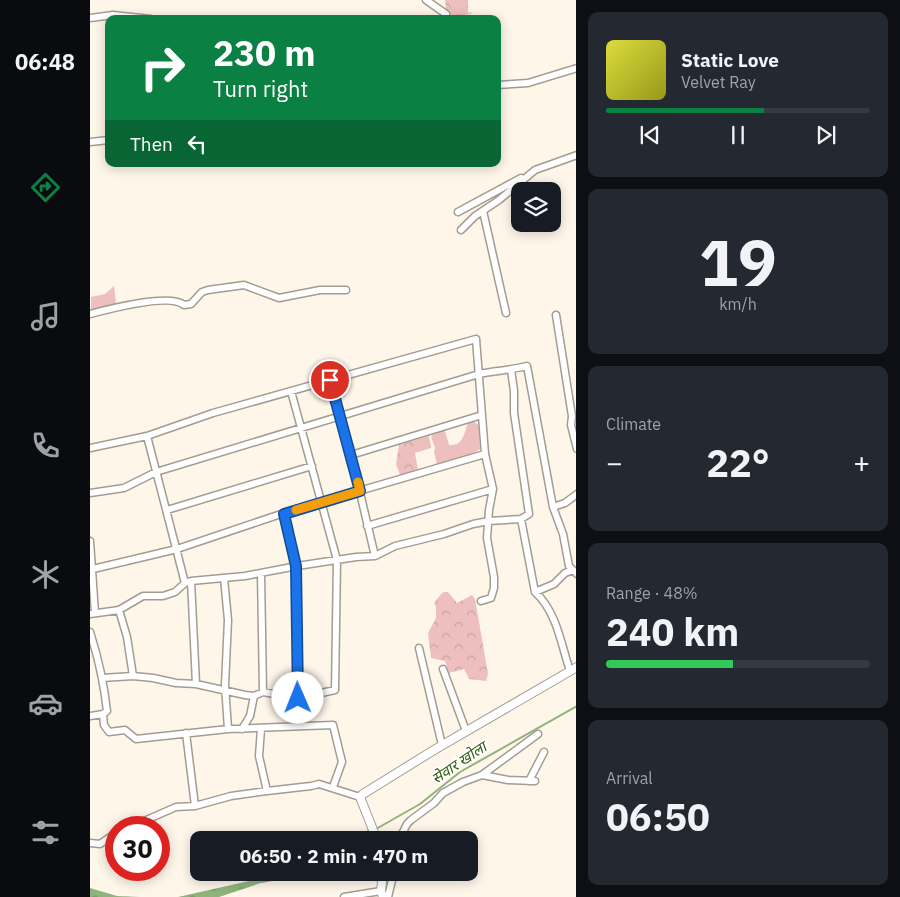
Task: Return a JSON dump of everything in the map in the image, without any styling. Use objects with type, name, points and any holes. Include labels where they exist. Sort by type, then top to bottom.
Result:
[{"type":"street","points":[[426,0],[446,14]]},
{"type":"street","points":[[90,18],[105,16]]},
{"type":"street","points":[[501,85],[528,83],[576,68]]},
{"type":"street","points":[[90,142],[105,140]]},
{"type":"street","points":[[458,212],[535,170],[576,154]]},
{"type":"street","points":[[460,230],[535,170]]},
{"type":"street","points":[[483,211],[506,313]]},
{"type":"street","points":[[90,314],[120,307],[170,300],[184,305],[191,304],[202,292],[244,285],[280,298],[320,290],[346,290]]},
{"type":"street","points":[[556,315],[576,449]]},
{"type":"street","points":[[90,448],[147,436],[214,413],[476,339],[485,454],[493,489],[487,538],[494,577],[494,588],[491,598],[481,600]]},
{"type":"street","points":[[90,493],[124,488],[156,472],[479,374],[527,366],[553,507],[563,534],[569,566],[575,572]]},
{"type":"street","points":[[90,541],[93,569],[93,614],[120,610],[143,596],[162,596],[175,592],[188,582],[375,556],[395,546],[444,534],[473,524],[521,519],[529,514],[514,412],[511,370]]},
{"type":"street","points":[[330,380],[351,455],[375,556]]},
{"type":"street","points":[[102,678],[134,676],[153,678],[176,683],[196,684],[254,696],[263,692],[298,698],[335,690],[337,560],[323,502],[291,391]]},
{"type":"street","points":[[351,455],[482,415]]},
{"type":"street","points":[[147,436],[177,550],[188,582],[196,684]]},
{"type":"street","points":[[93,569],[177,550],[284,514],[485,454]]},
{"type":"street","points":[[166,510],[312,466]]},
{"type":"street","points":[[367,526],[493,489]]},
{"type":"street","points":[[553,507],[565,503],[576,494]]},
{"type":"street","points":[[284,514],[296,566],[298,698]]},
{"type":"street","points":[[360,797],[442,745],[573,669],[551,611],[545,600],[535,592],[521,519]]},
{"type":"street","points":[[535,592],[554,584],[565,573],[575,572]]},
{"type":"street","points":[[260,573],[263,692]]},
{"type":"street","points":[[224,578],[228,620],[226,691],[228,729]]},
{"type":"street","points":[[120,610],[128,637],[134,676]]},
{"type":"street","points":[[90,632],[102,678],[107,711],[103,714],[90,716]]},
{"type":"street","points":[[420,648],[442,745]]},
{"type":"street","points":[[443,669],[466,731]]},
{"type":"street","points":[[242,729],[250,716],[254,696]]},
{"type":"street","points":[[103,714],[104,725],[109,732],[125,730],[136,739],[228,729],[333,725],[342,762],[333,787]]},
{"type":"street","points":[[261,729],[259,756],[267,791]]},
{"type":"street","points":[[186,733],[195,806]]},
{"type":"street","points":[[404,831],[407,824],[438,798],[464,782],[482,775],[538,734]]},
{"type":"street","points":[[482,775],[508,780],[532,781],[544,752]]},
{"type":"street","points":[[155,816],[176,807],[195,806],[232,796],[319,784],[360,797],[373,831]]},
{"type":"street","points":[[90,843],[100,844],[105,841]]},
{"type":"street","points":[[344,897],[382,894],[383,881]]},
{"type":"street","points":[[388,897],[392,881]]},
{"type":"green space","points":[[445,0],[468,0],[468,13],[472,12],[471,14],[447,15]]},
{"type":"green space","points":[[114,286],[116,303],[104,309],[91,311],[91,297],[105,294]]},
{"type":"green space","points":[[474,422],[479,425],[480,449],[469,456],[437,465],[435,448],[431,437],[434,433],[445,431],[449,445],[454,445],[462,438],[468,423]]},
{"type":"green space","points":[[429,436],[431,448],[415,453],[418,470],[400,475],[396,464],[399,445]]},
{"type":"green space","points":[[445,592],[448,592],[457,603],[472,595],[475,599],[488,674],[486,681],[469,679],[464,669],[449,673],[445,661],[431,658],[428,633],[436,618],[434,603]]},
{"type":"water","points":[[249,881],[268,881],[219,897],[178,897]]},
{"type":"water","points":[[90,888],[117,896],[140,897],[90,897]]},
{"type":"waterway","name":"सेवार खोला","points":[[376,829],[420,804],[460,772],[576,707]]},
{"type":"waterway","name":"सेवार खोला","points":[[262,882],[267,881]]},
{"type":"slow traffic","points":[[296,510],[360,491],[358,482]]},
{"type":"route","points":[[298,698],[296,566],[284,514],[360,491],[330,380]]}]
